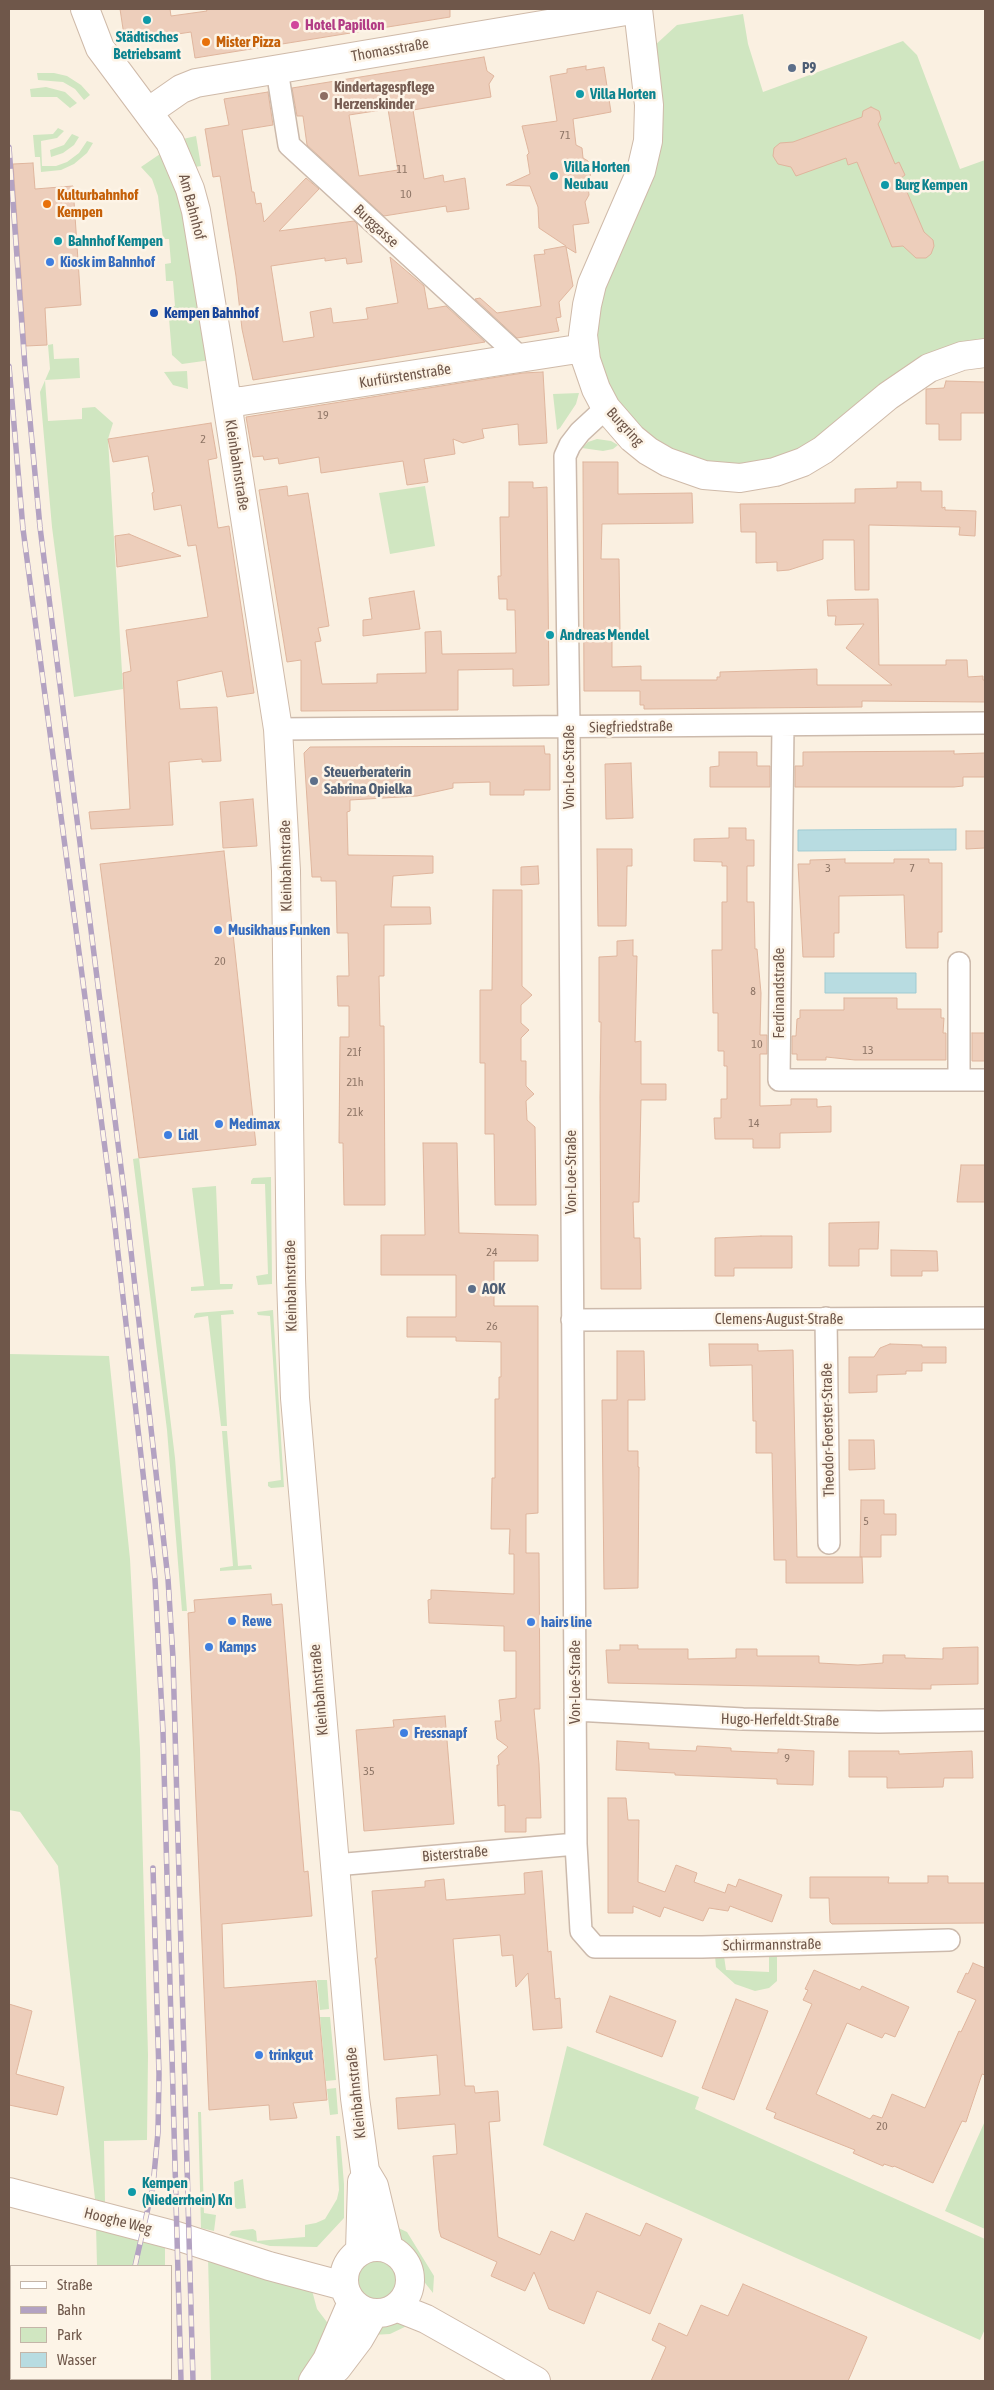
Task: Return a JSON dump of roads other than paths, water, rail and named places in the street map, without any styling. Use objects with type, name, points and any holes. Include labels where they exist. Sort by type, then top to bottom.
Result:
[{"type":"street","name":"Am Bahnhof","points":[[85,9],[100,48],[170,142],[190,190],[202,248],[227,402]]},
{"type":"street","name":"Thomasstraße","points":[[148,112],[181,89],[196,83],[639,9]]},
{"type":"street","name":"Burgring","points":[[639,9],[649,105],[648,141],[641,171],[592,284],[584,319],[584,348],[590,374],[606,408],[632,438],[648,451],[684,469],[722,477],[758,476],[790,467],[823,450],[888,396],[928,368],[962,356],[985,353]]},
{"type":"street","name":"Burggasse","points":[[277,70],[289,145],[521,358]]},
{"type":"street","name":"Kurfürstenstraße","points":[[227,402],[584,348]]},
{"type":"street","name":"Kleinbahnstraße","points":[[227,402],[278,729],[286,871],[291,1278],[295,1398],[334,1865],[355,2091],[365,2171],[361,2186],[362,2220],[369,2287]]},
{"type":"street","name":"Von-Loe-Straße","points":[[595,1947],[581,1931],[576,1844],[569,727],[565,456],[570,445],[580,432],[606,408]]},
{"type":"street","name":"Siegfriedstraße","points":[[278,729],[985,723]]},
{"type":"street","name":"Ferdinandstraße","points":[[783,725],[779,1080],[985,1080]]},
{"type":"street","points":[[959,963],[959,1080]]},
{"type":"street","name":"Theodor-Foerster-Straße","points":[[826,1318],[829,1543]]},
{"type":"street","name":"Clemens-August-Straße","points":[[572,1320],[985,1318]]},
{"type":"street","name":"Hugo-Herfeldt-Straße","points":[[575,1710],[752,1720],[879,1722],[985,1720]]},
{"type":"street","name":"Bisterstraße","points":[[334,1865],[576,1844]]},
{"type":"street","name":"Schirrmannstraße","points":[[595,1947],[702,1947],[949,1940]]},
{"type":"street","name":"Kleinbahnstraße","points":[[365,2171],[374,2186],[389,2249]]},
{"type":"street","name":"Hooghe Weg","points":[[9,2192],[177,2236],[269,2266],[369,2287]]},
{"type":"street","points":[[313,2381],[369,2287],[409,2273],[405,2263],[389,2249],[369,2248],[369,2287],[353,2347],[324,2381]]},
{"type":"street","points":[[369,2287],[459,2321],[527,2376]]},
{"type":"water","points":[[956,829],[956,850],[798,851],[798,830]]},
{"type":"water","points":[[825,973],[916,973],[916,993],[825,993]]},
{"type":"railway","points":[[9,147],[25,367],[40,527],[126,1207],[168,1579],[173,1658],[193,2381]]},
{"type":"railway","points":[[9,366],[23,529],[113,1209],[155,1579],[163,1732],[181,2381]]},
{"type":"railway","points":[[135,2265],[153,2186],[158,2132],[159,2074],[153,1868]]},
{"type":"place","name":"Städtisches Betriebsamt","points":[[147,20]]},
{"type":"place","name":"Hotel Papillon","points":[[295,25]]},
{"type":"place","name":"Mister Pizza","points":[[206,42]]},
{"type":"place","name":"P9","points":[[792,68]]},
{"type":"place","name":"Villa Horten","points":[[580,94]]},
{"type":"place","name":"Kindertagespflege Herzenskinder","points":[[324,96]]},
{"type":"place","name":"Villa Horten Neubau","points":[[554,176]]},
{"type":"place","name":"Burg Kempen","points":[[885,185]]},
{"type":"place","name":"Kulturbahnhof Kempen","points":[[47,204]]},
{"type":"place","name":"Bahnhof Kempen","points":[[58,241]]},
{"type":"place","name":"Kiosk im Bahnhof","points":[[50,262]]},
{"type":"place","name":"Kempen Bahnhof","points":[[154,313]]},
{"type":"place","name":"Andreas Mendel","points":[[550,635]]},
{"type":"place","name":"Steuerberaterin Sabrina Opielka","points":[[314,781]]},
{"type":"place","name":"Musikhaus Funken","points":[[218,930]]},
{"type":"place","name":"Medimax","points":[[219,1124]]},
{"type":"place","name":"Lidl","points":[[168,1135]]},
{"type":"place","name":"AOK","points":[[472,1289]]},
{"type":"place","name":"Rewe","points":[[232,1621]]},
{"type":"place","name":"hairs line","points":[[531,1622]]},
{"type":"place","name":"Kamps","points":[[209,1647]]},
{"type":"place","name":"Fressnapf","points":[[404,1733]]},
{"type":"place","name":"trinkgut","points":[[259,2055]]},
{"type":"place","name":"Kempen (Niederrhein) Kn","points":[[132,2192]]}]
